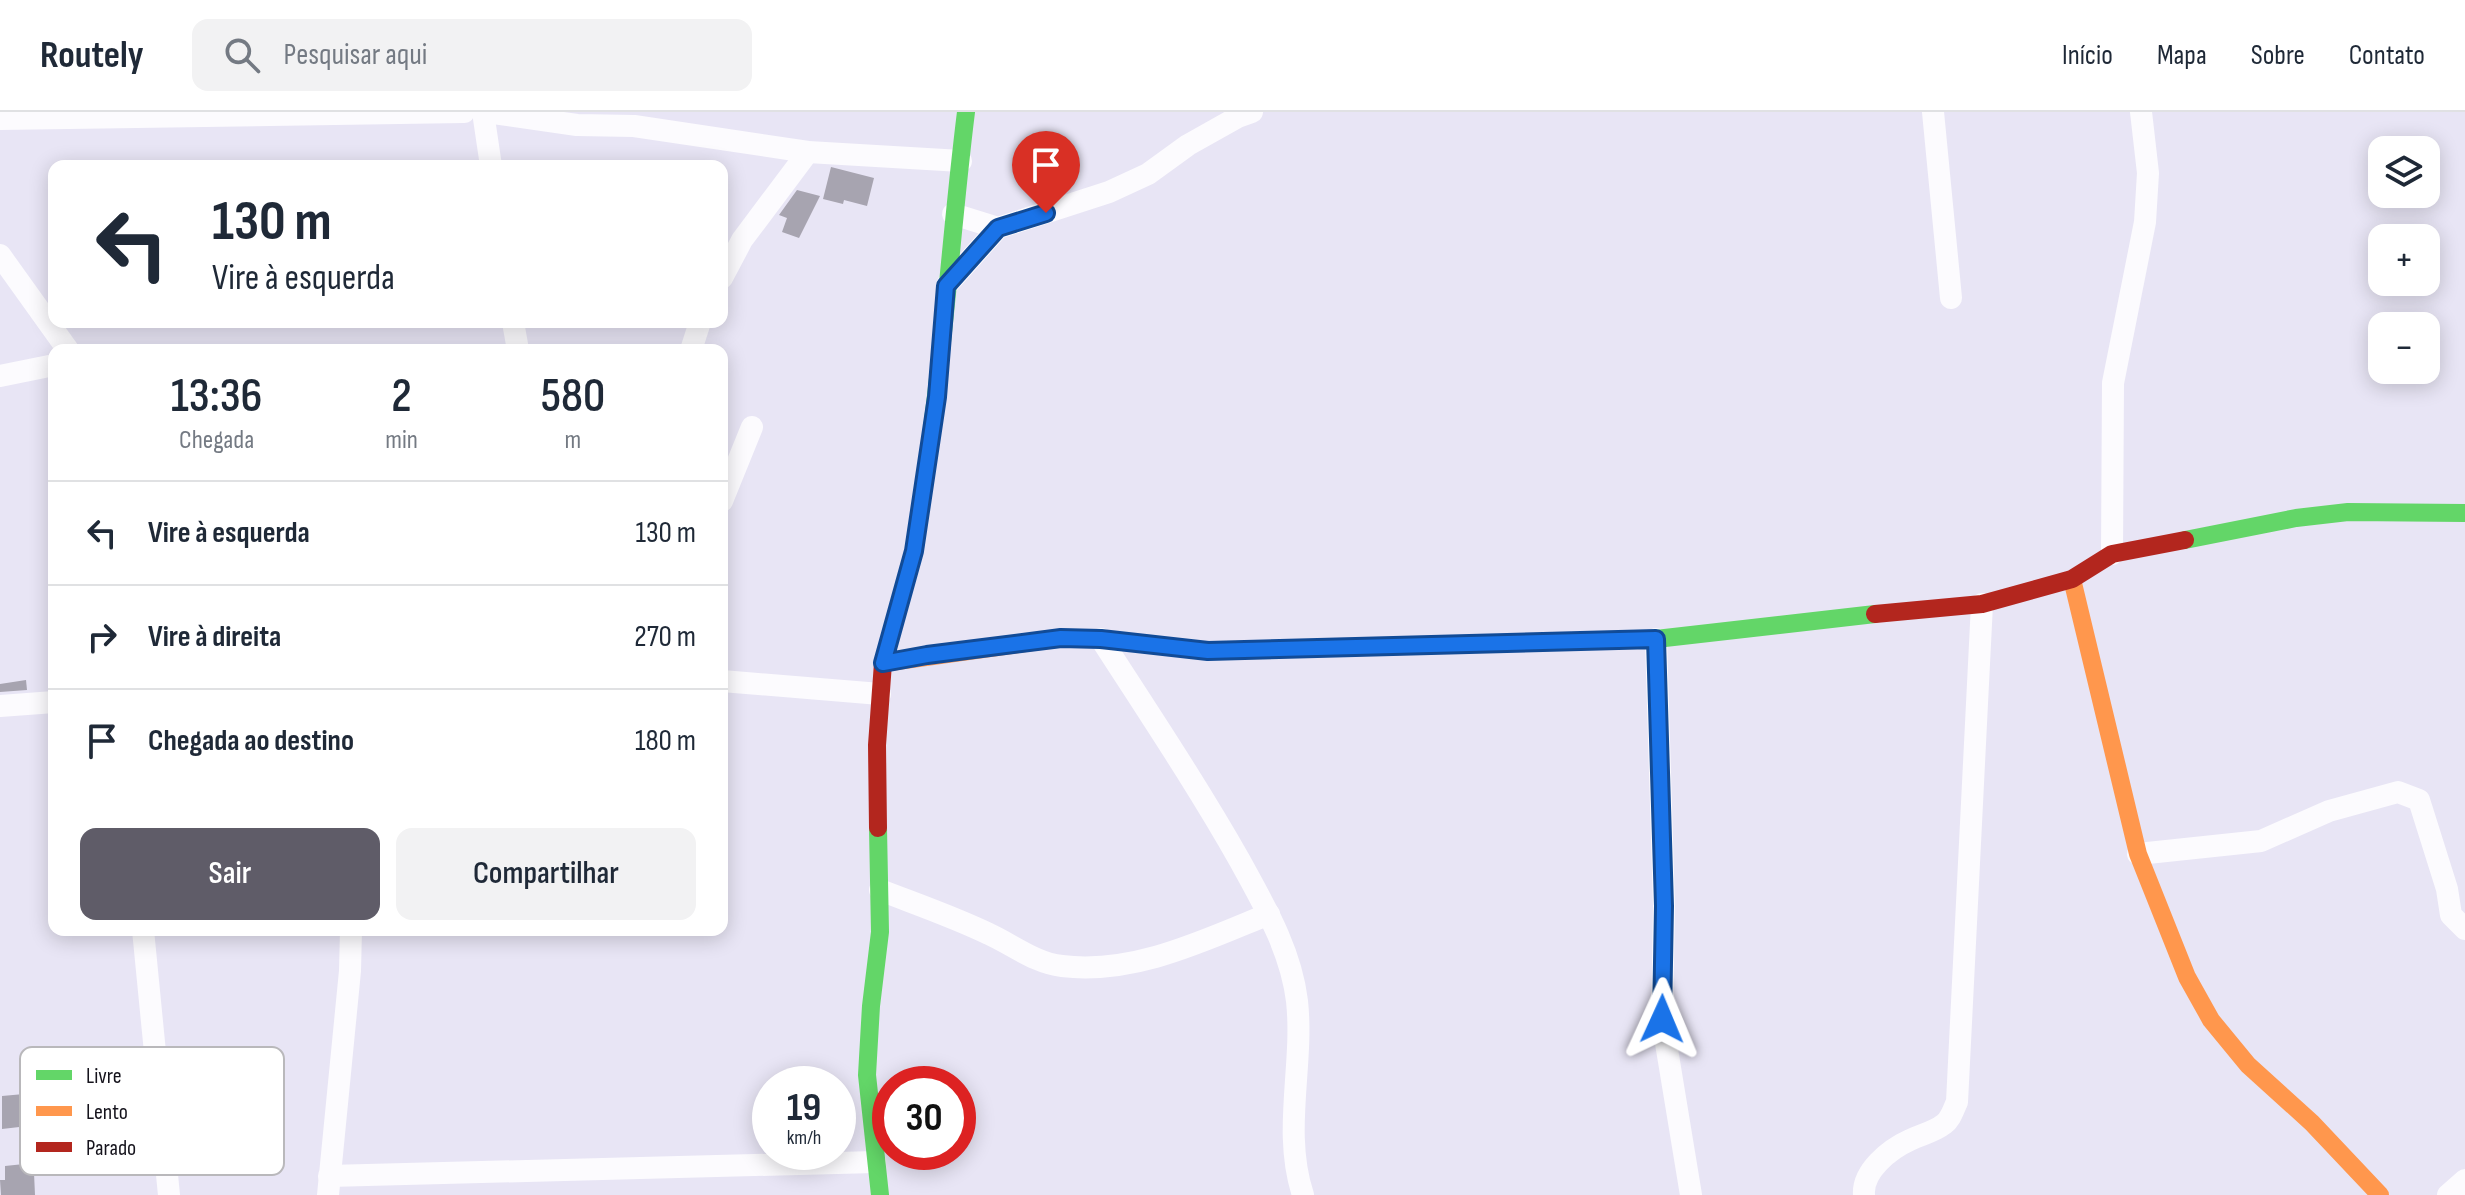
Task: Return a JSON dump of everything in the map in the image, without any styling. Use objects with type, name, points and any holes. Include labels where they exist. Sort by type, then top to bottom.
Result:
[{"type":"street","points":[[0,119],[464,112]]},
{"type":"street","points":[[490,160],[484,112],[634,126],[808,152],[961,161]]},
{"type":"street","points":[[872,1129],[867,1075],[880,932],[877,745],[880,694],[883,663],[914,551],[937,397],[953,214],[966,112]]},
{"type":"street","points":[[946,286],[998,228],[1109,192],[1148,174],[1188,145],[1252,112]]},
{"type":"street","points":[[1933,112],[1951,298]]},
{"type":"street","points":[[2112,554],[2113,383],[2145,222],[2148,173],[2141,112]]},
{"type":"street","points":[[728,267],[742,240],[808,152]]},
{"type":"street","points":[[953,214],[998,228]]},
{"type":"street","points":[[0,255],[48,322]]},
{"type":"street","points":[[0,376],[48,366]]},
{"type":"street","points":[[728,486],[752,427]]},
{"type":"street","points":[[883,663],[1061,638],[1101,639],[1208,651],[1656,639],[1754,626],[1982,604],[2072,579],[2112,554],[2296,518],[2348,512],[2465,513]]},
{"type":"street","points":[[2072,579],[2138,854],[2187,977],[2211,1020],[2248,1065],[2312,1123],[2380,1195]]},
{"type":"street","points":[[1864,1195],[1863,1187],[1875,1166],[1909,1140],[1948,1122],[1957,1102],[1982,604]]},
{"type":"street","points":[[1101,639],[1212,811],[1269,914],[1288,960],[1297,1002],[1293,1145],[1303,1195]]},
{"type":"street","points":[[1656,639],[1664,906],[1662,1019],[1691,1195]]},
{"type":"street","points":[[728,681],[880,694]]},
{"type":"street","points":[[0,706],[48,702]]},
{"type":"street","points":[[2138,854],[2261,841],[2329,811],[2398,792],[2419,800],[2447,889],[2451,915],[2465,929]]},
{"type":"street","points":[[880,890],[989,934],[1039,960],[1060,966],[1094,967],[1142,960],[1181,949],[1269,914]]},
{"type":"street","points":[[144,936],[154,1047]]},
{"type":"street","points":[[351,936],[329,1186],[872,1162]]},
{"type":"street","points":[[876,1170],[880,1195]]},
{"type":"street","points":[[167,1175],[169,1195]]},
{"type":"street","points":[[2448,1195],[2465,1180]]},
{"type":"building","points":[[831,167],[874,178],[867,206],[823,199]]},
{"type":"building","points":[[797,190],[820,196],[799,238],[782,232],[787,218],[779,215]]},
{"type":"building","points":[[26,680],[27,690],[0,692],[0,684]]},
{"type":"building","points":[[20,1094],[20,1127],[2,1129],[2,1096]]},
{"type":"building","points":[[20,1164],[20,1175],[34,1175],[35,1195],[1,1195],[0,1180],[5,1180],[5,1166]]},
{"type":"traffic: fast","points":[[926,472],[966,112]]},
{"type":"traffic: fast","points":[[2185,540],[2296,518],[2348,512],[2465,513]]},
{"type":"traffic: fast","points":[[1403,646],[1656,639],[1875,614]]},
{"type":"traffic: fast","points":[[878,828],[880,932],[867,1075],[880,1195]]},
{"type":"traffic: slow","points":[[2072,579],[2138,854],[2187,977],[2211,1020],[2248,1065],[2312,1123],[2380,1195]]},
{"type":"traffic: slow","points":[[883,663],[1061,638],[1101,639],[1208,651],[1403,646]]},
{"type":"traffic: jam","points":[[878,828],[877,745],[883,663],[914,551],[926,472]]},
{"type":"traffic: jam","points":[[1875,614],[1982,604],[2072,579],[2112,554],[2185,540]]},
{"type":"route","points":[[1046,213],[998,228],[946,286],[937,397],[914,551],[883,663],[1061,638],[1101,639],[1208,651],[1656,639],[1664,906],[1662,1019]]}]
